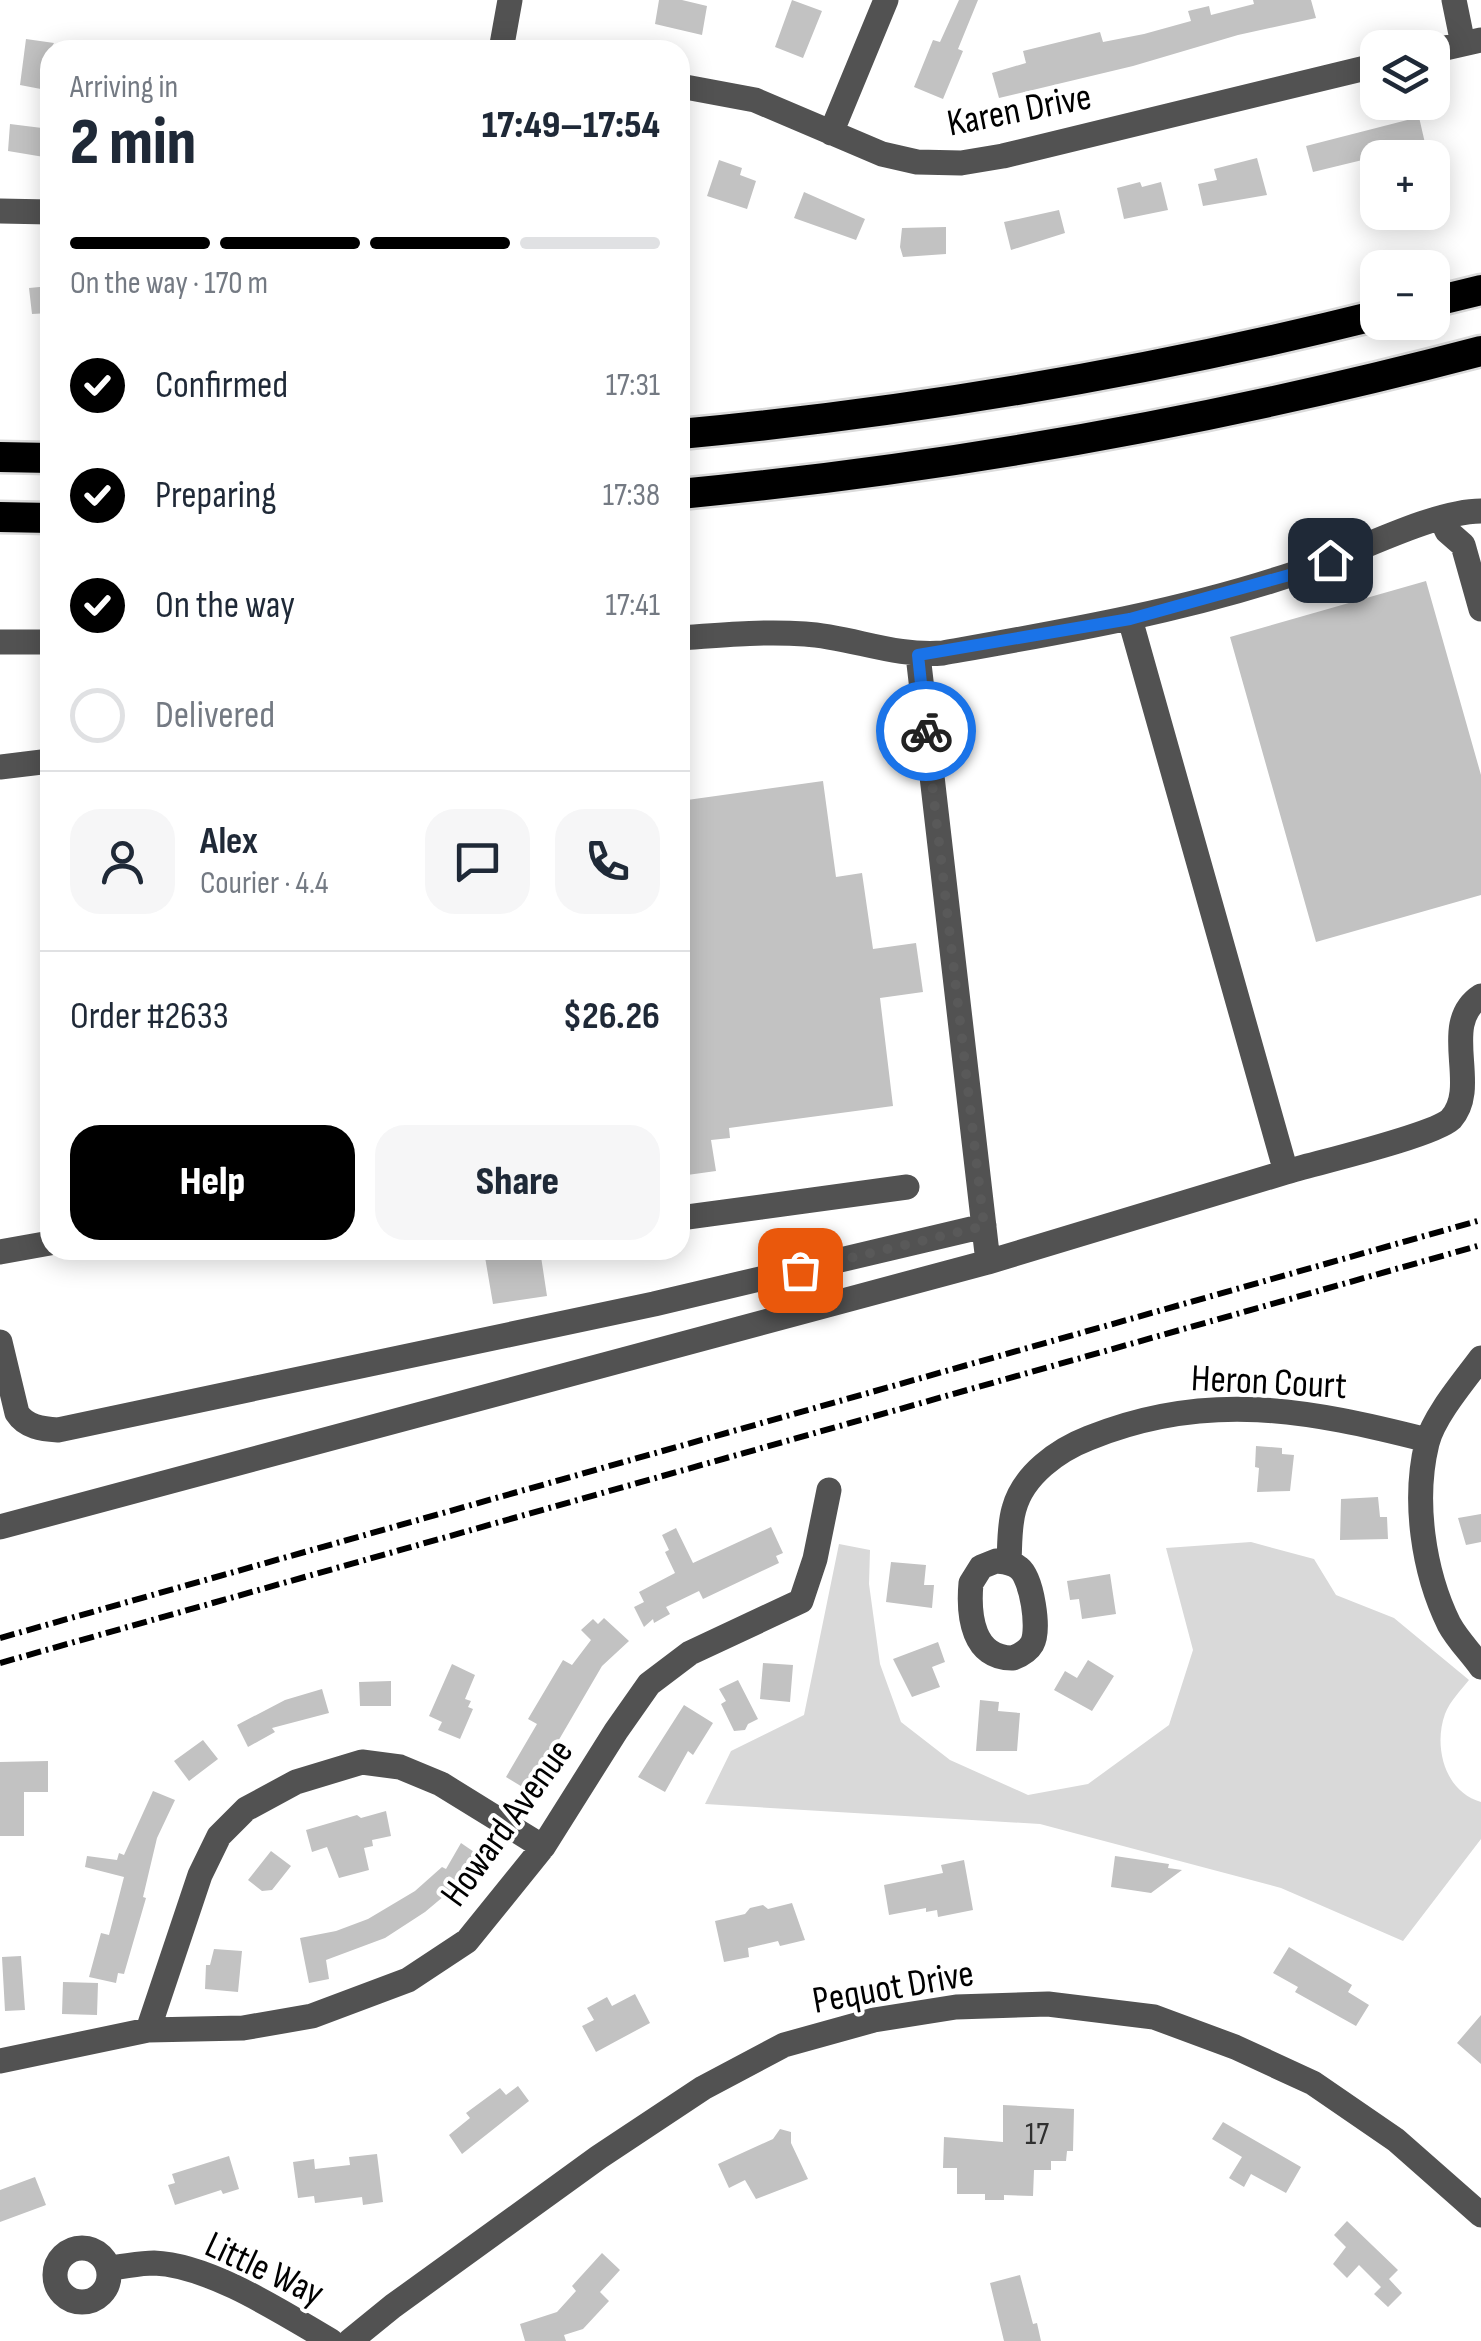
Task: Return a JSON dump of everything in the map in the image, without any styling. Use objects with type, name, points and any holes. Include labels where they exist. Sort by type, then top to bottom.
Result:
[{"type":"highway","points":[[1450,298],[1481,290]]},
{"type":"highway","points":[[690,433],[1010,390],[1360,319]]},
{"type":"highway","points":[[690,493],[891,468],[1104,434],[1318,391],[1481,351]]},
{"type":"highway","points":[[0,458],[40,458]]},
{"type":"highway","points":[[0,518],[40,518]]},
{"type":"street","points":[[503,40],[510,0]]},
{"type":"street","points":[[832,133],[886,0]]},
{"type":"street","points":[[1454,0],[1472,42]]},
{"type":"street","name":"Karen Drive","points":[[690,88],[755,100],[882,154],[917,162],[961,163],[1360,68]]},
{"type":"street","points":[[0,211],[40,212]]},
{"type":"street","points":[[690,638],[808,634],[918,655],[1130,619],[1293,574],[1441,518],[1481,511]]},
{"type":"street","points":[[1441,518],[1462,546],[1481,609]]},
{"type":"street","points":[[1130,619],[1286,1172]]},
{"type":"street","points":[[0,642],[40,642]]},
{"type":"street","points":[[918,655],[988,1262]]},
{"type":"street","points":[[0,767],[40,762]]},
{"type":"street","points":[[0,1526],[988,1262],[1422,1132],[1450,1119],[1465,1094],[1461,1041],[1464,1014],[1481,996]]},
{"type":"street","points":[[690,1217],[906,1187]]},
{"type":"street","points":[[0,1342],[22,1421],[58,1430],[654,1304],[984,1226]]},
{"type":"street","points":[[0,1252],[40,1244]]},
{"type":"street","points":[[1481,1358],[1451,1398],[1427,1440],[1420,1517],[1428,1568],[1450,1626],[1481,1667]]},
{"type":"street","name":"Heron Court","points":[[1009,1562],[1014,1506],[1038,1468],[1072,1444],[1122,1424],[1189,1409],[1260,1410],[1339,1418],[1427,1440]]},
{"type":"street","name":"Howard Avenue","points":[[0,2061],[148,2030],[243,2028],[312,2016],[408,1980],[467,1940],[543,1848],[649,1684],[690,1653],[802,1601],[829,1490]]},
{"type":"street","points":[[148,2030],[200,1875],[219,1836],[246,1809],[296,1782],[362,1762],[400,1767],[440,1784],[543,1848]]},
{"type":"street","name":"Pequot Drive","points":[[350,2341],[392,2306],[704,2088],[784,2045],[874,2020],[956,2007],[1048,2004],[1154,2017],[1234,2046],[1313,2083],[1341,2102],[1396,2140],[1481,2216]]},
{"type":"street","name":"Little Way","points":[[108,2268],[156,2263],[212,2277],[270,2305],[330,2341]]},
{"type":"shaded area","points":[[1251,1542],[1314,1559],[1336,1595],[1394,1618],[1469,1680],[1447,1709],[1440,1740],[1445,1767],[1458,1789],[1481,1802],[1481,1839],[1403,1941],[1281,1888],[1040,1824],[705,1804],[731,1751],[804,1715],[839,1544],[870,1550],[869,1584],[880,1664],[901,1722],[950,1760],[1028,1795],[1088,1784],[1169,1725],[1193,1650],[1166,1548]]},
{"type":"building","points":[[659,0],[707,6],[702,35],[655,24]]},
{"type":"building","points":[[792,0],[822,11],[803,58],[775,47]]},
{"type":"building","points":[[959,0],[978,0],[943,99],[914,87],[933,40],[940,42]]},
{"type":"building","points":[[1253,0],[1311,0],[1316,18],[999,98],[992,73],[1026,63],[1023,51],[1100,32],[1103,42],[1144,34],[1191,21],[1188,11],[1209,6],[1211,15],[1254,4]]},
{"type":"building","points":[[26,39],[40,41],[40,89],[20,85]]},
{"type":"building","points":[[1407,120],[1420,120],[1424,140],[1360,140],[1360,161],[1313,172],[1306,146]]},
{"type":"building","points":[[10,124],[40,128],[40,156],[8,151]]},
{"type":"building","points":[[1257,158],[1267,195],[1203,206],[1198,184],[1217,180],[1214,169]]},
{"type":"building","points":[[719,160],[742,168],[740,175],[756,181],[747,209],[707,196]]},
{"type":"building","points":[[1140,182],[1142,187],[1161,182],[1168,210],[1124,219],[1117,188]]},
{"type":"building","points":[[804,192],[865,219],[856,240],[794,218]]},
{"type":"building","points":[[1059,210],[1065,233],[1011,250],[1004,222]]},
{"type":"building","points":[[946,227],[946,254],[903,257],[902,228]]},
{"type":"building","points":[[40,287],[40,314],[32,314],[29,288]]},
{"type":"building","points":[[1426,581],[1481,775],[1481,895],[1316,942],[1230,637]]},
{"type":"building","points":[[823,781],[836,877],[862,873],[873,949],[916,943],[923,992],[880,998],[893,1106],[729,1128],[730,1138],[711,1140],[716,1171],[690,1175],[690,800]]},
{"type":"building","points":[[486,1260],[542,1260],[547,1296],[493,1304]]},
{"type":"building","points":[[1256,1446],[1282,1448],[1282,1454],[1294,1455],[1290,1491],[1257,1492]]},
{"type":"building","points":[[1378,1497],[1380,1517],[1387,1517],[1388,1539],[1340,1540],[1341,1499]]},
{"type":"building","points":[[1481,1514],[1481,1542],[1466,1545],[1458,1518]]},
{"type":"building","points":[[771,1527],[783,1553],[776,1556],[779,1563],[703,1599],[699,1591],[666,1607],[670,1614],[654,1623],[653,1619],[644,1627],[634,1607],[644,1602],[639,1592],[675,1573],[662,1535],[676,1528],[693,1563]]},
{"type":"building","points":[[891,1562],[926,1565],[924,1585],[934,1585],[932,1608],[886,1602]]},
{"type":"building","points":[[1110,1574],[1116,1614],[1082,1619],[1079,1599],[1070,1600],[1067,1581]]},
{"type":"building","points":[[604,1618],[629,1641],[602,1666],[529,1791],[506,1777],[537,1724],[528,1719],[563,1660],[572,1665],[591,1640],[581,1630],[593,1619],[598,1624]]},
{"type":"building","points":[[938,1642],[945,1662],[932,1667],[940,1687],[912,1697],[893,1659]]},
{"type":"building","points":[[1088,1660],[1114,1676],[1092,1711],[1054,1690],[1065,1671],[1077,1678]]},
{"type":"building","points":[[763,1663],[793,1665],[790,1702],[760,1699]]},
{"type":"building","points":[[452,1664],[475,1675],[465,1699],[471,1701],[468,1707],[473,1709],[460,1739],[438,1730],[442,1722],[429,1716]]},
{"type":"building","points":[[738,1680],[758,1719],[745,1730],[734,1731],[721,1704],[726,1701],[719,1689]]},
{"type":"building","points":[[391,1681],[391,1706],[360,1706],[359,1682]]},
{"type":"building","points":[[322,1689],[329,1713],[272,1728],[275,1732],[248,1747],[237,1725],[285,1700]]},
{"type":"building","points":[[980,1700],[999,1702],[998,1711],[1020,1713],[1017,1751],[976,1751]]},
{"type":"building","points":[[684,1705],[713,1723],[693,1755],[688,1751],[665,1792],[638,1777]]},
{"type":"building","points":[[203,1740],[218,1759],[189,1781],[174,1761]]},
{"type":"building","points":[[48,1761],[48,1792],[24,1792],[24,1836],[0,1836],[0,1762]]},
{"type":"building","points":[[153,1791],[175,1800],[157,1838],[143,1897],[146,1898],[124,1974],[118,1973],[116,1983],[89,1977],[101,1933],[109,1935],[124,1877],[85,1867],[87,1856],[117,1860],[119,1853],[124,1855]]},
{"type":"building","points":[[386,1811],[391,1836],[372,1840],[373,1846],[364,1848],[369,1870],[339,1878],[327,1847],[312,1852],[306,1830]]},
{"type":"building","points":[[461,1843],[477,1854],[456,1886],[385,1938],[326,1960],[329,1979],[309,1983],[300,1938],[368,1919],[415,1891],[442,1867],[446,1869]]},
{"type":"building","points":[[271,1851],[291,1866],[272,1890],[262,1891],[248,1880]]},
{"type":"building","points":[[1115,1856],[1169,1864],[1168,1868],[1182,1870],[1151,1893],[1111,1887]]},
{"type":"building","points":[[964,1860],[973,1910],[938,1917],[937,1910],[926,1912],[926,1908],[889,1915],[884,1885],[943,1873],[941,1865]]},
{"type":"building","points":[[792,1903],[805,1940],[748,1948],[749,1957],[724,1962],[715,1921],[745,1914],[750,1908],[763,1905],[768,1909]]},
{"type":"building","points":[[1289,1947],[1352,1985],[1348,1992],[1369,2005],[1356,2026],[1295,1992],[1298,1987],[1273,1973]]},
{"type":"building","points":[[214,1949],[242,1951],[238,1992],[205,1989],[206,1965],[210,1965]]},
{"type":"building","points":[[21,1956],[25,2010],[5,2011],[2,1957]]},
{"type":"building","points":[[63,1982],[98,1983],[97,2015],[62,2014]]},
{"type":"building","points":[[635,1994],[650,2023],[596,2052],[582,2026],[594,2020],[587,2008],[607,1997],[612,2006]]},
{"type":"building","points":[[1481,2015],[1481,2064],[1457,2043]]},
{"type":"building","points":[[518,2086],[529,2101],[462,2154],[449,2135],[470,2118],[466,2113],[500,2088],[506,2095]]},
{"type":"building","points":[[1003,2105],[1074,2109],[1073,2151],[1067,2151],[1066,2161],[1051,2161],[1051,2170],[1034,2170],[1033,2196],[1004,2195],[1004,2200],[985,2200],[985,2194],[957,2194],[957,2168],[943,2168],[944,2137],[1003,2142]]},
{"type":"building","points":[[1223,2122],[1301,2167],[1286,2193],[1251,2174],[1244,2187],[1229,2178],[1242,2157],[1212,2139]]},
{"type":"building","points":[[780,2129],[791,2132],[791,2143],[808,2179],[756,2199],[745,2180],[729,2188],[718,2164],[773,2139]]},
{"type":"building","points":[[377,2154],[383,2202],[363,2205],[362,2197],[315,2203],[314,2196],[298,2198],[293,2162],[314,2159],[315,2169],[350,2165],[349,2157]]},
{"type":"building","points":[[229,2156],[239,2189],[223,2194],[221,2190],[175,2205],[168,2185],[175,2183],[172,2174]]},
{"type":"building","points":[[35,2177],[46,2205],[0,2222],[0,2190]]},
{"type":"building","points":[[1347,2221],[1398,2270],[1389,2279],[1402,2293],[1388,2307],[1374,2294],[1381,2287],[1359,2265],[1347,2278],[1333,2264],[1346,2247],[1334,2235]]},
{"type":"building","points":[[602,2253],[620,2270],[600,2292],[609,2301],[583,2329],[564,2335],[566,2341],[525,2341],[520,2324],[557,2312],[576,2291],[572,2286]]},
{"type":"building","points":[[1020,2275],[1041,2341],[1004,2341],[990,2283]]},
{"type":"railway","points":[[0,1638],[1481,1220]]},
{"type":"railway","points":[[0,1663],[1481,1245]]},
{"type":"way so far","points":[[800,1270],[984,1226],[926,731]]},
{"type":"route","points":[[926,731],[918,655],[1130,619],[1330,560]]}]
